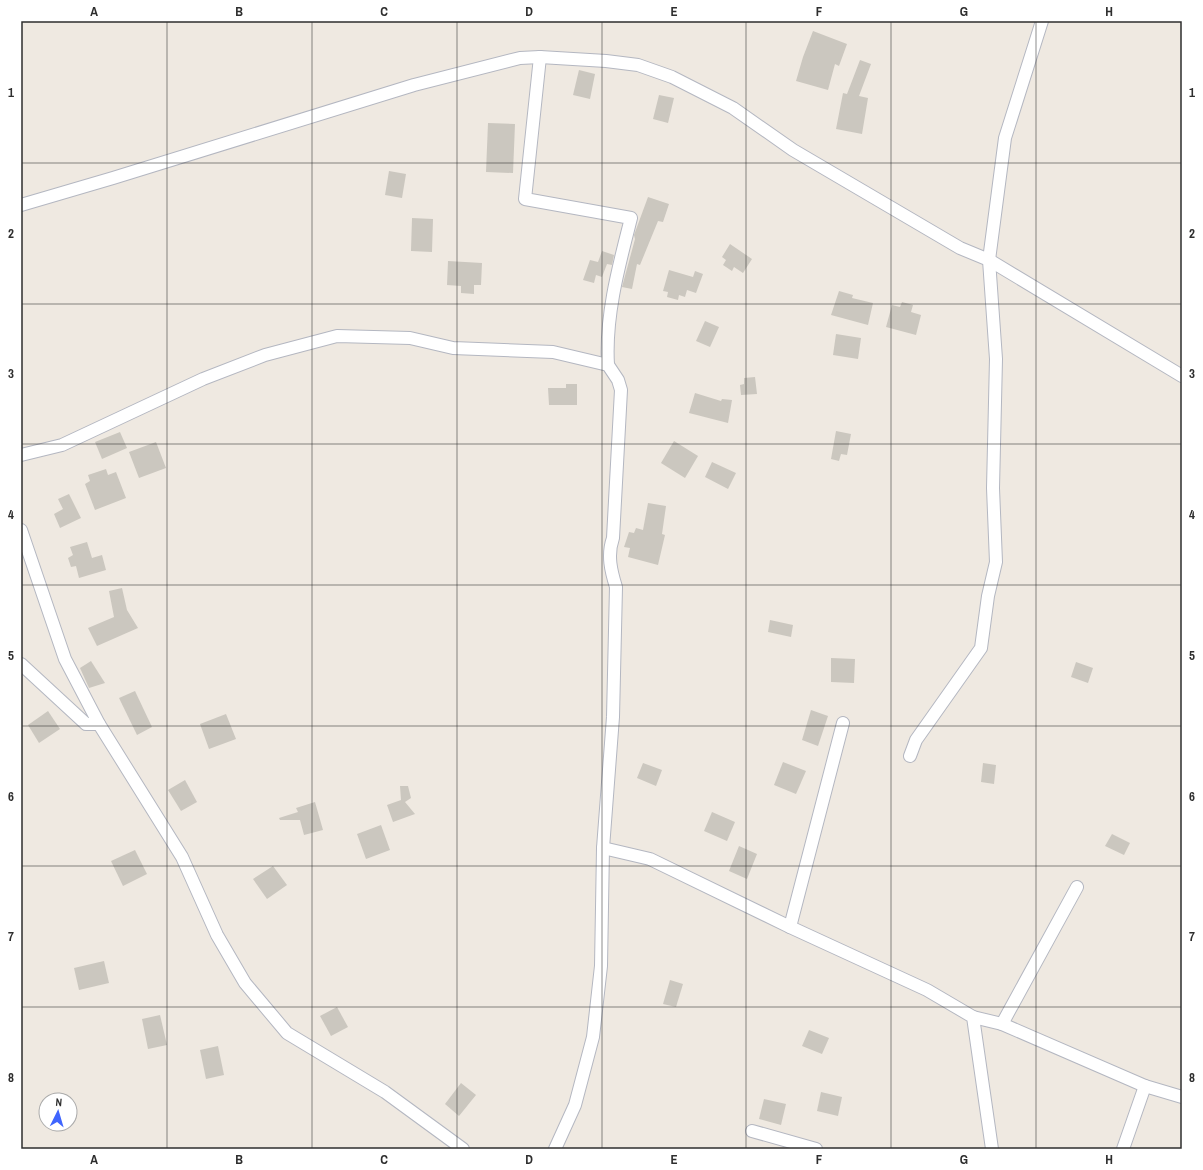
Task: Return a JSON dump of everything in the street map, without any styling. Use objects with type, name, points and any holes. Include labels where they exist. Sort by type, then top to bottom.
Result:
[{"type":"street","points":[[910,756],[916,740],[981,648],[988,596],[996,562],[993,488],[996,359],[989,260],[1005,138],[1042,21]]},
{"type":"street","points":[[540,57],[525,199],[631,218],[619,267],[607,348],[608,365],[618,380],[621,390],[613,538],[610,548],[611,569],[616,587],[616,595],[613,717],[603,848],[601,966],[592,1037],[575,1105],[554,1149]]},
{"type":"street","points":[[21,205],[414,85],[520,58],[540,57],[618,62],[638,65],[672,77],[733,108],[793,150],[960,248],[989,260],[1182,376]]},
{"type":"street","points":[[21,455],[62,445],[203,379],[265,355],[337,336],[410,338],[453,348],[553,352],[608,365]]},
{"type":"street","points":[[21,530],[65,659],[99,724],[182,857],[217,935],[245,983],[287,1032],[384,1092],[463,1149]]},
{"type":"street","points":[[21,664],[86,724],[99,724]]},
{"type":"street","points":[[790,927],[843,723]]},
{"type":"street","points":[[603,848],[650,859],[790,927],[927,990],[973,1017],[1002,1024],[1145,1086],[1182,1097]]},
{"type":"street","points":[[1002,1024],[1077,886]]},
{"type":"street","points":[[973,1017],[992,1149]]},
{"type":"street","points":[[1123,1149],[1145,1086]]},
{"type":"street","points":[[752,1131],[816,1149]]},
{"type":"building","points":[[813,31],[847,44],[839,66],[835,64],[828,90],[796,81]]},
{"type":"building","points":[[860,60],[871,64],[859,96],[868,98],[862,134],[836,129],[843,93],[847,94]]},
{"type":"building","points":[[579,70],[595,74],[590,99],[573,95]]},
{"type":"building","points":[[659,95],[674,98],[668,123],[653,119]]},
{"type":"building","points":[[488,123],[515,124],[513,173],[486,172]]},
{"type":"building","points":[[389,171],[406,174],[402,198],[385,195]]},
{"type":"building","points":[[648,197],[669,204],[663,222],[658,221],[640,265],[637,264],[632,289],[622,287],[635,239],[634,235]]},
{"type":"building","points":[[412,218],[433,219],[432,252],[411,251]]},
{"type":"building","points":[[730,244],[752,259],[743,273],[734,267],[732,271],[723,265],[726,260],[722,257]]},
{"type":"building","points":[[602,251],[614,255],[612,265],[607,264],[602,277],[596,275],[594,283],[583,280],[590,260],[598,262]]},
{"type":"building","points":[[448,261],[482,263],[481,285],[474,285],[474,294],[461,293],[461,286],[447,285]]},
{"type":"building","points":[[669,270],[693,277],[695,271],[703,274],[696,293],[687,290],[685,297],[679,295],[678,300],[667,297],[668,292],[663,291]]},
{"type":"building","points":[[839,291],[853,295],[852,298],[873,303],[868,325],[831,315]]},
{"type":"building","points":[[902,302],[913,305],[911,312],[921,315],[916,335],[886,327],[892,305],[900,307]]},
{"type":"building","points":[[705,321],[719,327],[710,347],[696,341]]},
{"type":"building","points":[[836,334],[861,338],[858,359],[833,355]]},
{"type":"building","points":[[755,377],[757,394],[741,395],[740,385],[744,384],[744,378]]},
{"type":"building","points":[[566,384],[577,384],[577,405],[549,405],[548,388],[566,388]]},
{"type":"building","points":[[695,393],[721,401],[722,399],[732,400],[728,423],[689,413]]},
{"type":"building","points":[[836,431],[851,434],[847,455],[841,454],[839,461],[831,459]]},
{"type":"building","points":[[120,432],[127,448],[102,459],[95,442]]},
{"type":"building","points":[[674,441],[698,456],[685,478],[661,463]]},
{"type":"building","points":[[156,442],[166,468],[139,478],[129,452]]},
{"type":"building","points":[[712,462],[736,473],[728,489],[705,477]]},
{"type":"building","points":[[106,469],[108,475],[116,472],[126,498],[95,510],[85,484],[90,481],[88,475]]},
{"type":"building","points":[[69,494],[81,518],[60,528],[54,514],[63,509],[58,499]]},
{"type":"building","points":[[648,503],[666,506],[662,534],[665,535],[658,565],[628,557],[630,548],[624,547],[629,532],[634,533],[636,528],[643,530]]},
{"type":"building","points":[[87,542],[92,558],[102,555],[106,570],[79,578],[76,566],[71,567],[68,558],[73,555],[70,547]]},
{"type":"building","points":[[122,588],[127,610],[138,628],[97,646],[88,628],[114,617],[109,591]]},
{"type":"building","points":[[770,620],[793,625],[791,637],[768,632]]},
{"type":"building","points":[[831,658],[855,659],[854,683],[831,682]]},
{"type":"building","points":[[91,661],[105,683],[89,688],[80,668]]},
{"type":"building","points":[[1076,662],[1093,668],[1088,683],[1071,677]]},
{"type":"building","points":[[135,691],[152,727],[137,735],[119,698]]},
{"type":"building","points":[[811,710],[828,716],[818,746],[802,740]]},
{"type":"building","points":[[48,711],[60,729],[39,743],[28,725]]},
{"type":"building","points":[[226,714],[236,739],[209,749],[200,724]]},
{"type":"building","points":[[783,762],[806,771],[796,794],[774,785]]},
{"type":"building","points":[[643,763],[662,770],[656,786],[637,778]]},
{"type":"building","points":[[983,763],[996,765],[994,784],[981,782]]},
{"type":"building","points":[[185,780],[197,802],[181,811],[168,790]]},
{"type":"building","points":[[400,786],[408,786],[411,798],[405,802],[415,814],[393,822],[387,805],[401,800]]},
{"type":"building","points":[[315,802],[323,830],[304,835],[300,820],[280,820],[279,818],[298,812],[296,808]]},
{"type":"building","points":[[712,812],[735,822],[727,841],[704,831]]},
{"type":"building","points":[[381,825],[390,850],[366,859],[357,834]]},
{"type":"building","points":[[1112,834],[1130,843],[1124,855],[1105,846]]},
{"type":"building","points":[[739,846],[757,854],[747,879],[729,871]]},
{"type":"building","points":[[135,850],[147,874],[123,886],[111,861]]},
{"type":"building","points":[[273,866],[287,885],[267,899],[253,879]]},
{"type":"building","points":[[104,961],[109,983],[79,990],[74,968]]},
{"type":"building","points":[[670,980],[683,984],[676,1007],[663,1004]]},
{"type":"building","points":[[337,1007],[348,1027],[331,1036],[320,1016]]},
{"type":"building","points":[[160,1015],[167,1045],[148,1049],[142,1019]]},
{"type":"building","points":[[809,1030],[829,1038],[822,1054],[802,1046]]},
{"type":"building","points":[[218,1046],[224,1075],[206,1079],[200,1050]]},
{"type":"building","points":[[461,1083],[476,1095],[459,1116],[445,1104]]},
{"type":"building","points":[[821,1092],[842,1097],[838,1116],[817,1111]]},
{"type":"building","points":[[764,1099],[786,1104],[781,1125],[759,1119]]}]
